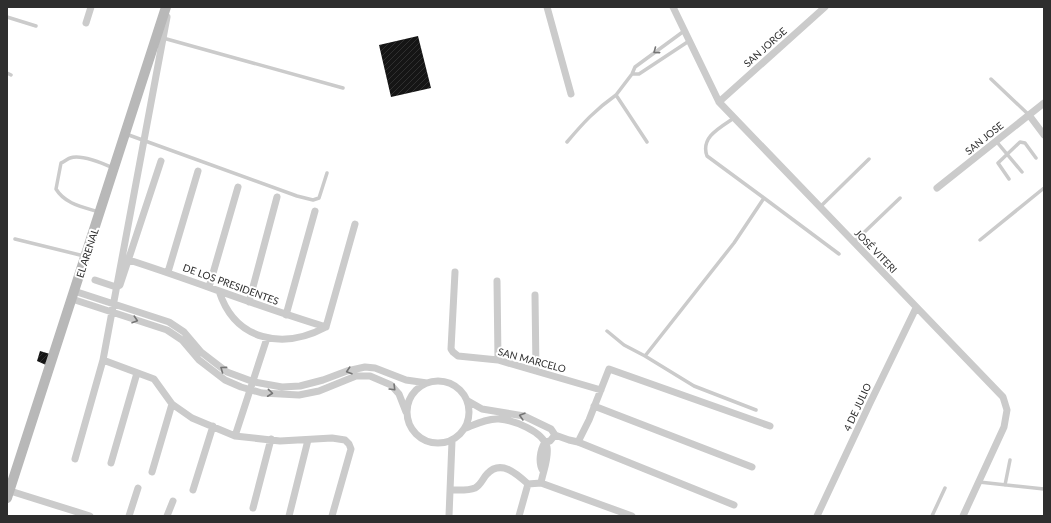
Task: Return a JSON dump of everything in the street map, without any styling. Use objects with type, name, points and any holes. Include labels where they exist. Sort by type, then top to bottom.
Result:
[{"type":"street","points":[[86,23],[91,7]]},
{"type":"street","points":[[75,459],[103,360],[167,7]]},
{"type":"street","name":"EL ARENAL","points":[[8,493],[156,36],[167,7]]},
{"type":"street","points":[[547,7],[571,94]]},
{"type":"street","name":"JOSÉ VITERI","points":[[672,7],[718,102],[1003,397],[1007,410],[1004,427],[962,516]]},
{"type":"street","name":"SAN JORGE","points":[[718,102],[825,7]]},
{"type":"street","name":"SAN JOSE","points":[[937,188],[1044,103]]},
{"type":"street","points":[[1029,115],[1044,135]]},
{"type":"street","points":[[95,280],[116,287],[120,285],[161,161]]},
{"type":"street","points":[[168,272],[198,171]]},
{"type":"street","points":[[209,287],[238,187]]},
{"type":"street","points":[[249,302],[277,197]]},
{"type":"street","points":[[286,315],[316,211]]},
{"type":"street","points":[[219,291],[224,304],[231,315],[241,325],[253,332],[267,338],[280,340],[298,338],[313,334],[326,327],[355,224]]},
{"type":"street","name":"DE LOS PRESIDENTES","points":[[129,260],[168,272],[286,315],[326,327]]},
{"type":"street","name":"SAN MARCELO","points":[[455,272],[451,349],[453,352],[458,356],[498,360],[601,390]]},
{"type":"street","points":[[497,281],[498,360]]},
{"type":"street","points":[[73,295],[169,322],[184,332],[199,354],[225,380],[250,390],[262,393],[299,395],[325,389],[361,375],[378,378],[391,385],[399,394],[408,422],[413,432],[421,439],[431,443],[442,444],[452,441],[460,436],[466,428],[469,419],[470,411],[468,401],[463,392],[456,386],[447,382],[406,380],[375,368],[365,367],[347,371],[323,380],[300,386],[282,387],[254,382],[227,372],[199,354]]},
{"type":"street","points":[[535,295],[536,371]]},
{"type":"street","name":"4 DE JULIO","points":[[817,516],[916,308]]},
{"type":"street","points":[[235,436],[254,382],[267,338]]},
{"type":"street","points":[[103,360],[154,380],[172,404],[192,418],[235,436],[271,440],[308,440],[332,438],[345,440],[350,444],[351,449],[332,516]]},
{"type":"street","points":[[578,442],[601,390],[608,369],[770,426]]},
{"type":"street","points":[[111,463],[136,373]]},
{"type":"street","points":[[323,380],[325,389]]},
{"type":"street","points":[[406,412],[410,398],[418,387],[427,382]]},
{"type":"street","points":[[468,401],[482,409],[524,416],[551,429],[555,435],[578,442],[734,505]]},
{"type":"street","points":[[152,472],[172,404]]},
{"type":"street","points":[[594,406],[752,466]]},
{"type":"street","points":[[466,428],[486,420],[498,419],[522,424],[534,431],[545,442],[547,449],[546,466],[543,471],[541,483]]},
{"type":"street","points":[[193,490],[213,426]]},
{"type":"street","points":[[545,442],[550,441],[555,435]]},
{"type":"street","points":[[253,508],[271,440]]},
{"type":"street","points":[[289,516],[308,440]]},
{"type":"street","points":[[449,516],[452,441]]},
{"type":"street","points":[[450,490],[471,490],[477,488],[488,473],[497,468],[512,470],[528,484],[541,483],[632,516]]},
{"type":"street","points":[[519,516],[528,484]]},
{"type":"street","points":[[129,516],[138,488]]},
{"type":"street","points":[[8,493],[90,516]]},
{"type":"street","points":[[167,516],[173,501]]},
{"type":"lane","points":[[7,17],[36,26]]},
{"type":"lane","points":[[568,142],[587,118],[616,95],[632,74],[635,67],[684,31]]},
{"type":"lane","points":[[156,36],[343,88]]},
{"type":"lane","points":[[632,74],[639,74],[689,41]]},
{"type":"lane","points":[[991,79],[1029,115]]},
{"type":"lane","points":[[616,95],[647,142]]},
{"type":"lane","points":[[734,118],[709,138],[705,150],[708,156],[753,188],[764,198],[839,254]]},
{"type":"lane","points":[[125,134],[297,196],[313,200],[319,198],[327,173]]},
{"type":"lane","points":[[996,141],[1022,172]]},
{"type":"lane","points":[[1009,179],[998,163],[1020,142],[1024,142],[1036,158]]},
{"type":"lane","points":[[100,212],[77,207],[58,194],[56,189],[61,163],[70,158],[80,157],[100,162],[114,168]]},
{"type":"lane","points":[[820,208],[869,159]]},
{"type":"lane","points":[[980,240],[1044,188]]},
{"type":"lane","points":[[645,356],[734,243],[764,198]]},
{"type":"lane","points":[[853,243],[900,198]]},
{"type":"lane","points":[[15,239],[86,256]]},
{"type":"lane","points":[[607,331],[624,344],[694,386],[756,410]]},
{"type":"lane","points":[[1005,485],[1010,460]]},
{"type":"lane","points":[[978,482],[1044,489]]},
{"type":"lane","points":[[932,516],[945,488]]},
{"type":"building","points":[[418,36],[431,88],[391,97],[379,45]]},
{"type":"building","points":[[40,351],[50,354],[46,365],[37,361]]}]
